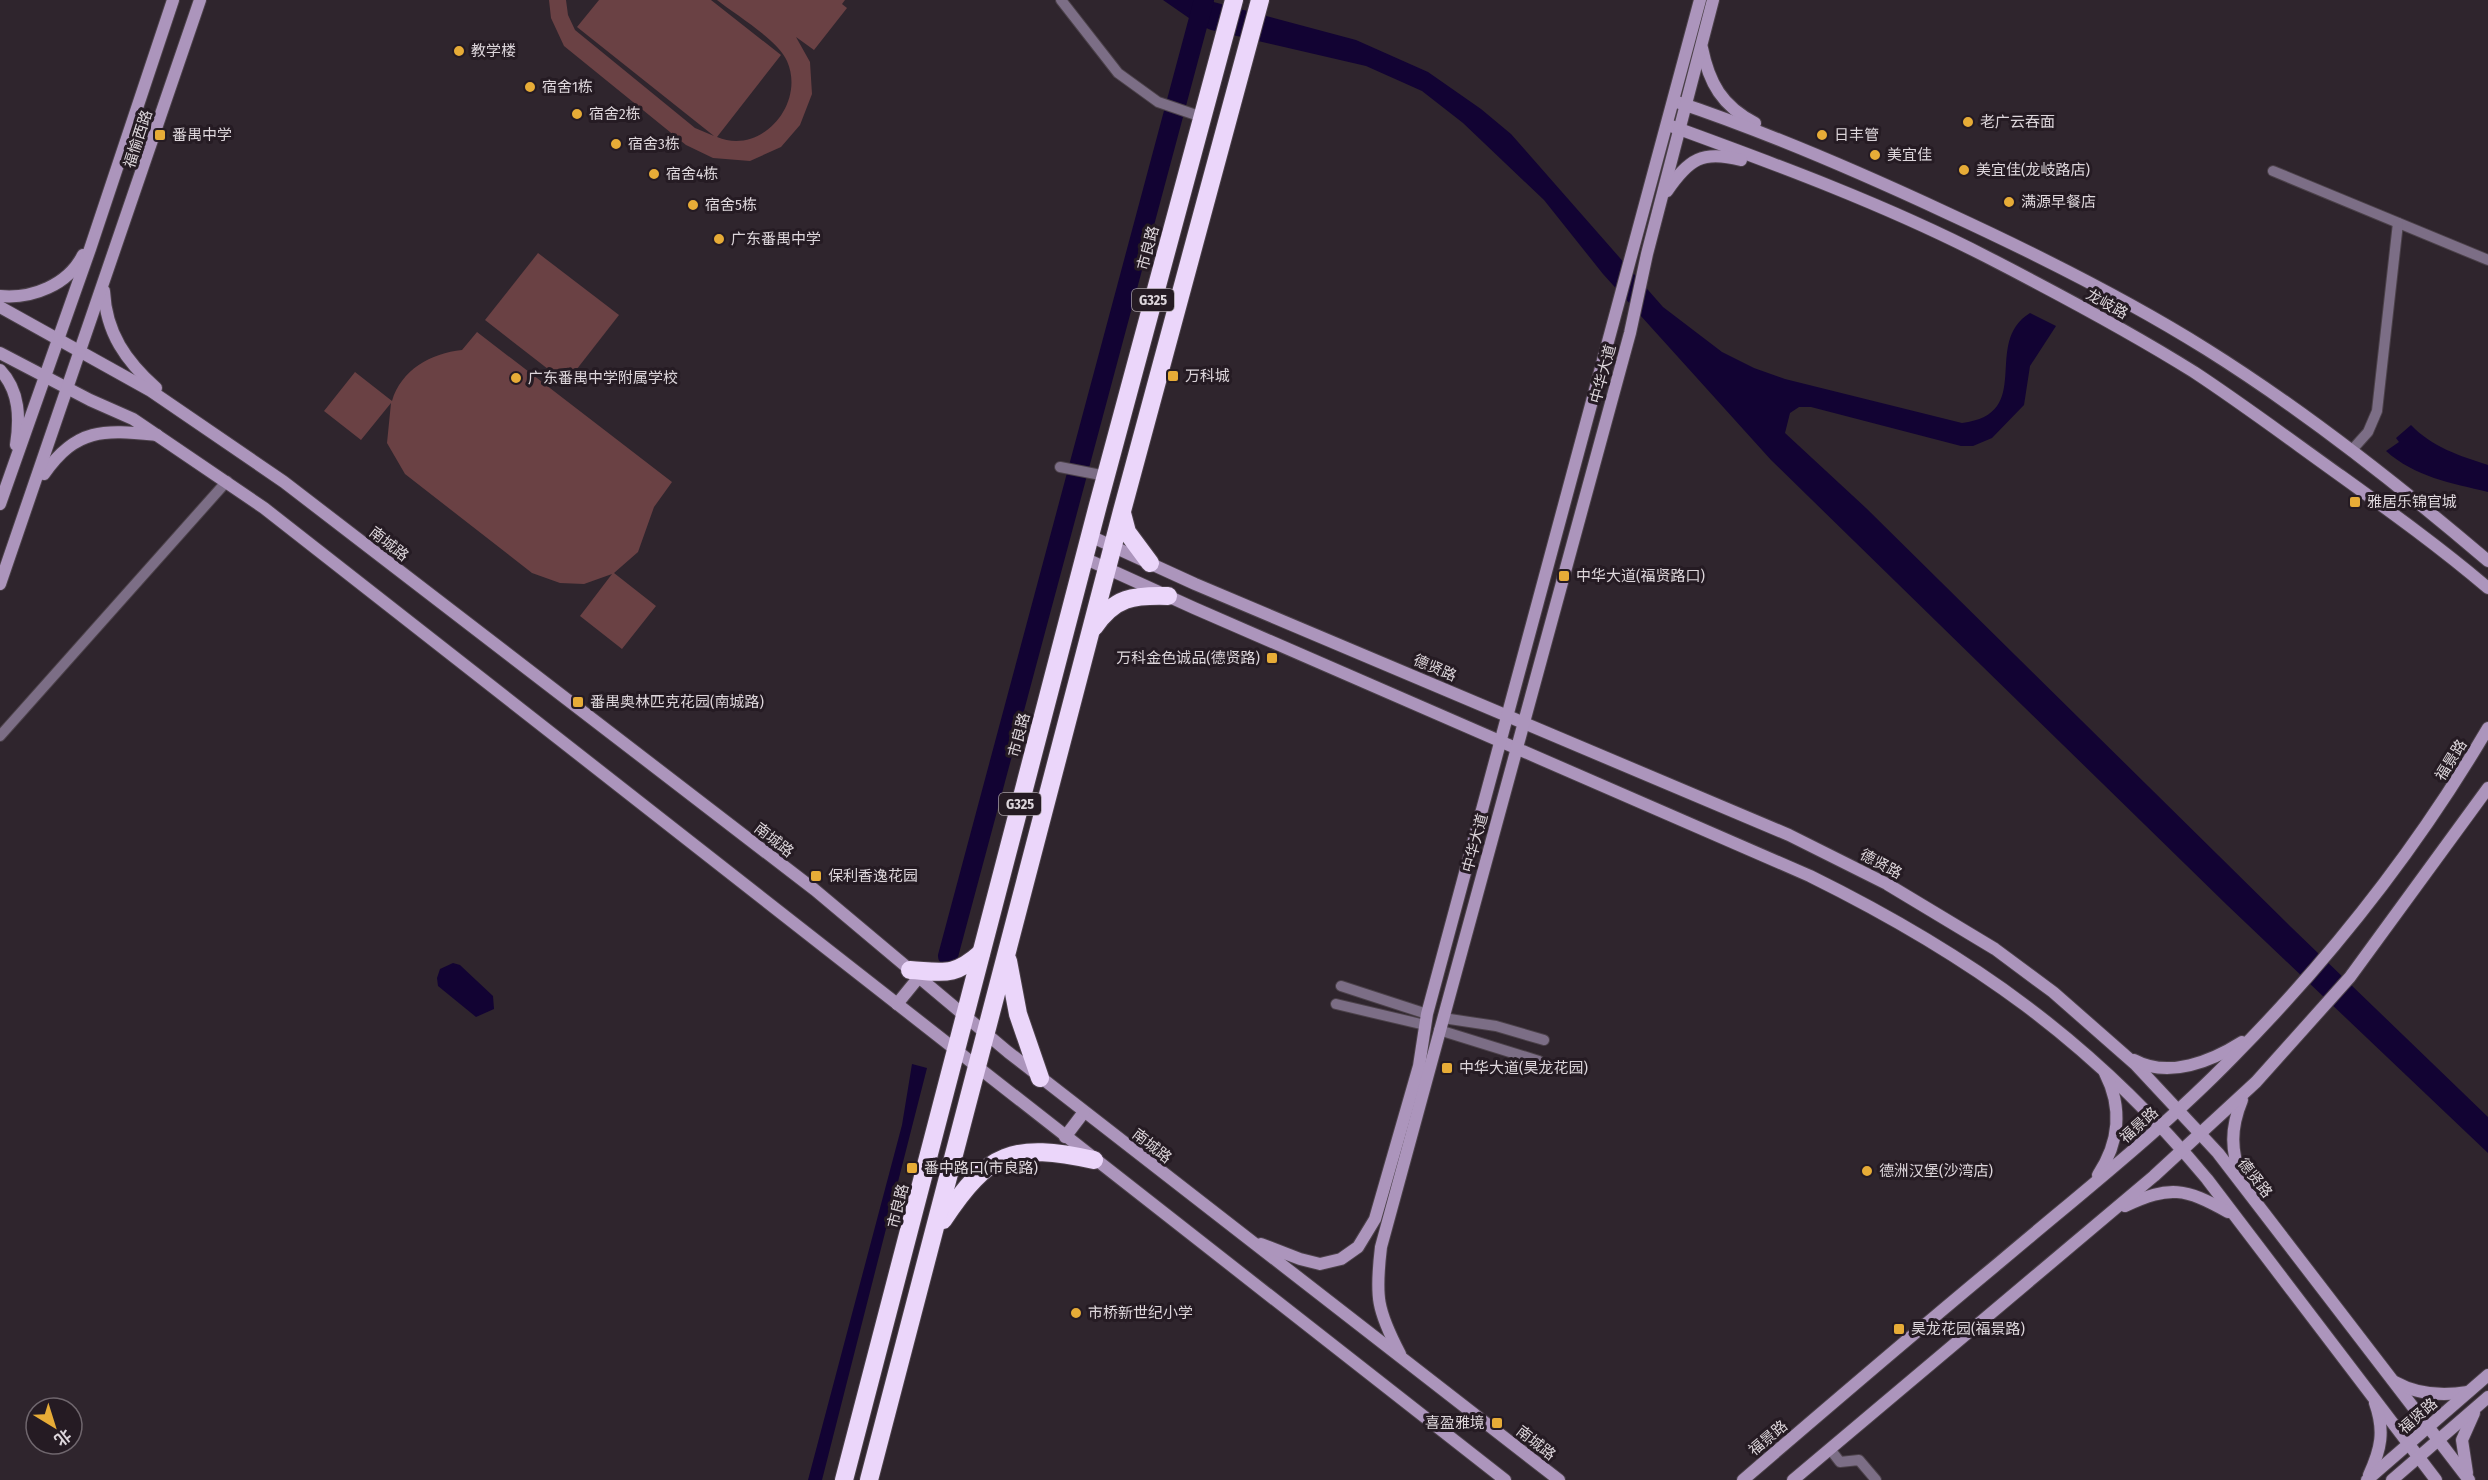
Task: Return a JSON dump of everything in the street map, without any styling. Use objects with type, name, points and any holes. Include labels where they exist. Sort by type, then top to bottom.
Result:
[{"type":"highway","name":"市良路","points":[[844,1480],[1090,536],[1100,475],[1197,115],[1224,44],[1234,0]]},
{"type":"highway","name":"G325","points":[[869,1480],[1113,545],[1260,0]]},
{"type":"highway","points":[[1122,511],[1127,532],[1150,563]]},
{"type":"highway","points":[[1091,631],[1104,613],[1127,598],[1168,596]]},
{"type":"highway","points":[[914,974],[947,972],[964,968],[981,953]]},
{"type":"highway","points":[[1007,954],[1018,1014],[1040,1078]]},
{"type":"highway","points":[[935,1232],[965,1187],[992,1162],[1043,1151],[1094,1160]]},
{"type":"street","name":"福愉西路","points":[[98,228],[173,0]]},
{"type":"street","name":"福愉西路","points":[[69,389],[200,0]]},
{"type":"street","points":[[1061,0],[1118,73],[1158,102],[1197,115]]},
{"type":"street","points":[[1680,103],[1700,0]]},
{"type":"street","points":[[1661,200],[1673,127],[1713,0]]},
{"type":"street","points":[[1701,44],[1710,80],[1732,110],[1814,154]]},
{"type":"street","name":"龙岐路","points":[[1680,103],[1814,154],[2001,238],[2133,306],[2243,373],[2351,451],[2488,561]]},
{"type":"street","name":"龙岐路","points":[[1673,127],[1850,195],[1986,256],[2157,350],[2272,426],[2420,533],[2488,588]]},
{"type":"street","name":"中华大道","points":[[1403,1359],[1379,1311],[1378,1274],[1381,1221],[1419,1066],[1426,1020],[1500,741],[1635,236],[1673,127]]},
{"type":"street","points":[[1661,200],[1685,167],[1706,156],[1719,154],[1799,176]]},
{"type":"street","points":[[2272,171],[2488,260]]},
{"type":"street","name":"中华大道","points":[[1249,1239],[1300,1259],[1320,1264],[1341,1259],[1358,1247],[1381,1221],[1443,1018],[1524,723],[1630,333],[1661,200]]},
{"type":"street","points":[[2351,451],[2368,432],[2377,411],[2398,223]]},
{"type":"street","points":[[0,296],[26,296],[57,283],[80,262],[98,228]]},
{"type":"street","points":[[0,504],[98,228]]},
{"type":"street","points":[[104,287],[107,319],[117,344],[137,371],[177,407]]},
{"type":"street","name":"南城路","points":[[0,307],[177,407],[284,482],[815,890],[1040,1078],[1559,1480]]},
{"type":"street","points":[[0,353],[69,389],[134,418],[227,481],[1505,1480]]},
{"type":"street","points":[[0,370],[13,389],[18,404],[17,438],[12,471]]},
{"type":"street","points":[[0,584],[69,389]]},
{"type":"street","points":[[26,511],[41,479],[55,459],[78,440],[102,432],[160,436]]},
{"type":"street","points":[[1060,467],[1100,475]]},
{"type":"street","points":[[0,736],[227,481]]},
{"type":"street","name":"德贤路","points":[[1090,536],[1216,593],[1789,835],[1887,884],[1995,949],[2025,970],[2124,1054],[2178,1109],[2245,1188],[2468,1480]]},
{"type":"street","points":[[1084,558],[1516,749],[1777,861],[1874,909],[1980,971],[2037,1013],[2102,1067],[2182,1150],[2372,1393],[2436,1480]]},
{"type":"street","points":[[2476,578],[2488,596]]},
{"type":"street","name":"福景路","points":[[1743,1480],[2160,1126],[2258,1031],[2326,954],[2431,819],[2488,728]]},
{"type":"street","points":[[1793,1480],[2110,1213],[2245,1093],[2326,1006],[2350,976],[2488,788]]},
{"type":"street","points":[[1488,789],[1504,794]]},
{"type":"street","points":[[897,1004],[914,974]]},
{"type":"street","points":[[1341,986],[1426,1020]]},
{"type":"street","points":[[1336,1004],[1426,1020]]},
{"type":"street","points":[[1443,1018],[1496,1026],[1544,1040]]},
{"type":"street","points":[[1439,1030],[1539,1061]]},
{"type":"street","points":[[2124,1054],[2142,1064],[2172,1068],[2189,1066],[2214,1057],[2258,1031]]},
{"type":"street","points":[[2090,1187],[2111,1152],[2116,1123],[2115,1092],[2102,1067]]},
{"type":"street","points":[[2245,1093],[2232,1134],[2236,1164],[2245,1188]]},
{"type":"street","points":[[1065,1137],[1084,1112]]},
{"type":"street","points":[[2110,1213],[2147,1196],[2172,1190],[2194,1194],[2234,1215]]},
{"type":"street","name":"福贤路","points":[[2366,1480],[2488,1375]]},
{"type":"street","points":[[2392,1380],[2405,1387],[2438,1395],[2469,1391]]},
{"type":"street","points":[[2366,1480],[2378,1456],[2382,1434],[2372,1393]]},
{"type":"street","points":[[2468,1480],[2462,1440],[2484,1401]]},
{"type":"street","name":"福贤路","points":[[2392,1480],[2484,1401]]},
{"type":"street","points":[[1830,1449],[1840,1462],[1859,1460],[1876,1480]]},
{"type":"shaded area","points":[[549,0],[566,0],[568,15],[575,30],[695,128],[714,136],[577,27],[599,0],[711,0],[781,55],[717,137],[733,141],[749,139],[763,133],[776,122],[785,109],[790,94],[791,77],[787,61],[775,45],[717,0],[845,0],[842,4],[847,8],[814,50],[796,37],[810,62],[812,94],[800,125],[781,147],[750,161],[713,158],[686,145],[564,46],[551,18]]},
{"type":"shaded area","points":[[1163,0],[1206,0],[1356,40],[1428,72],[1481,109],[1511,134],[1663,307],[1722,352],[1754,368],[1785,379],[1962,423],[1984,417],[1997,406],[2003,392],[2009,342],[2016,326],[2030,313],[2056,326],[2030,366],[2024,405],[1992,438],[1973,446],[1961,446],[1811,407],[1799,407],[1790,413],[1785,433],[1866,508],[2291,927],[2488,1117],[2488,1153],[2227,905],[1771,460],[1603,274],[1544,200],[1463,123],[1422,91],[1366,66],[1211,30],[1199,25]]},
{"type":"shaded area","points":[[538,253],[619,315],[566,383],[485,320]]},
{"type":"shaded area","points":[[477,332],[672,482],[654,507],[638,552],[614,573],[656,606],[622,649],[580,616],[612,574],[584,584],[560,583],[532,573],[405,474],[387,443],[391,403],[361,440],[324,411],[355,372],[392,401],[402,380],[410,372],[429,359],[462,350]]},
{"type":"shaded area","points":[[2411,425],[2437,445],[2488,465],[2488,492],[2421,473],[2386,451],[2399,442],[2396,438]]},
{"type":"shaded area","points":[[453,963],[460,965],[493,996],[494,1009],[476,1017],[438,986],[437,978],[440,969]]},
{"type":"shaded area","points":[[912,1064],[927,1068],[822,1480],[808,1480],[902,1125]]},
{"type":"waterway","points":[[948,956],[1204,0]]},
{"type":"place","name":"教学楼","points":[[459,51]]},
{"type":"place","name":"宿舍1栋","points":[[530,87]]},
{"type":"place","name":"宿舍2栋","points":[[577,114]]},
{"type":"place","name":"老广云吞面","points":[[1968,122]]},
{"type":"place","name":"番禺中学","points":[[160,135]]},
{"type":"place","name":"日丰管","points":[[1822,135]]},
{"type":"place","name":"宿舍3栋","points":[[616,144]]},
{"type":"place","name":"美宜佳","points":[[1875,155]]},
{"type":"place","name":"美宜佳(龙岐路店)","points":[[1964,170]]},
{"type":"place","name":"宿舍4栋","points":[[654,174]]},
{"type":"place","name":"满源早餐店","points":[[2009,202]]},
{"type":"place","name":"宿舍5栋","points":[[693,205]]},
{"type":"place","name":"广东番禺中学","points":[[719,239]]},
{"type":"place","name":"万科城","points":[[1173,376]]},
{"type":"place","name":"广东番禺中学附属学校","points":[[516,378]]},
{"type":"place","name":"雅居乐锦官城","points":[[2355,502]]},
{"type":"place","name":"中华大道(福贤路口)","points":[[1564,576]]},
{"type":"place","name":"万科金色诚品(德贤路)","points":[[1272,658]]},
{"type":"place","name":"番禺奥林匹克花园(南城路)","points":[[578,702]]},
{"type":"place","name":"保利香逸花园","points":[[816,876]]},
{"type":"place","name":"中华大道(昊龙花园)","points":[[1447,1068]]},
{"type":"place","name":"番中路口(市良路)","points":[[912,1168]]},
{"type":"place","name":"德洲汉堡(沙湾店)","points":[[1867,1171]]},
{"type":"place","name":"市桥新世纪小学","points":[[1076,1313]]},
{"type":"place","name":"昊龙花园(福景路)","points":[[1899,1329]]},
{"type":"place","name":"喜盈雅境","points":[[1497,1423]]}]
